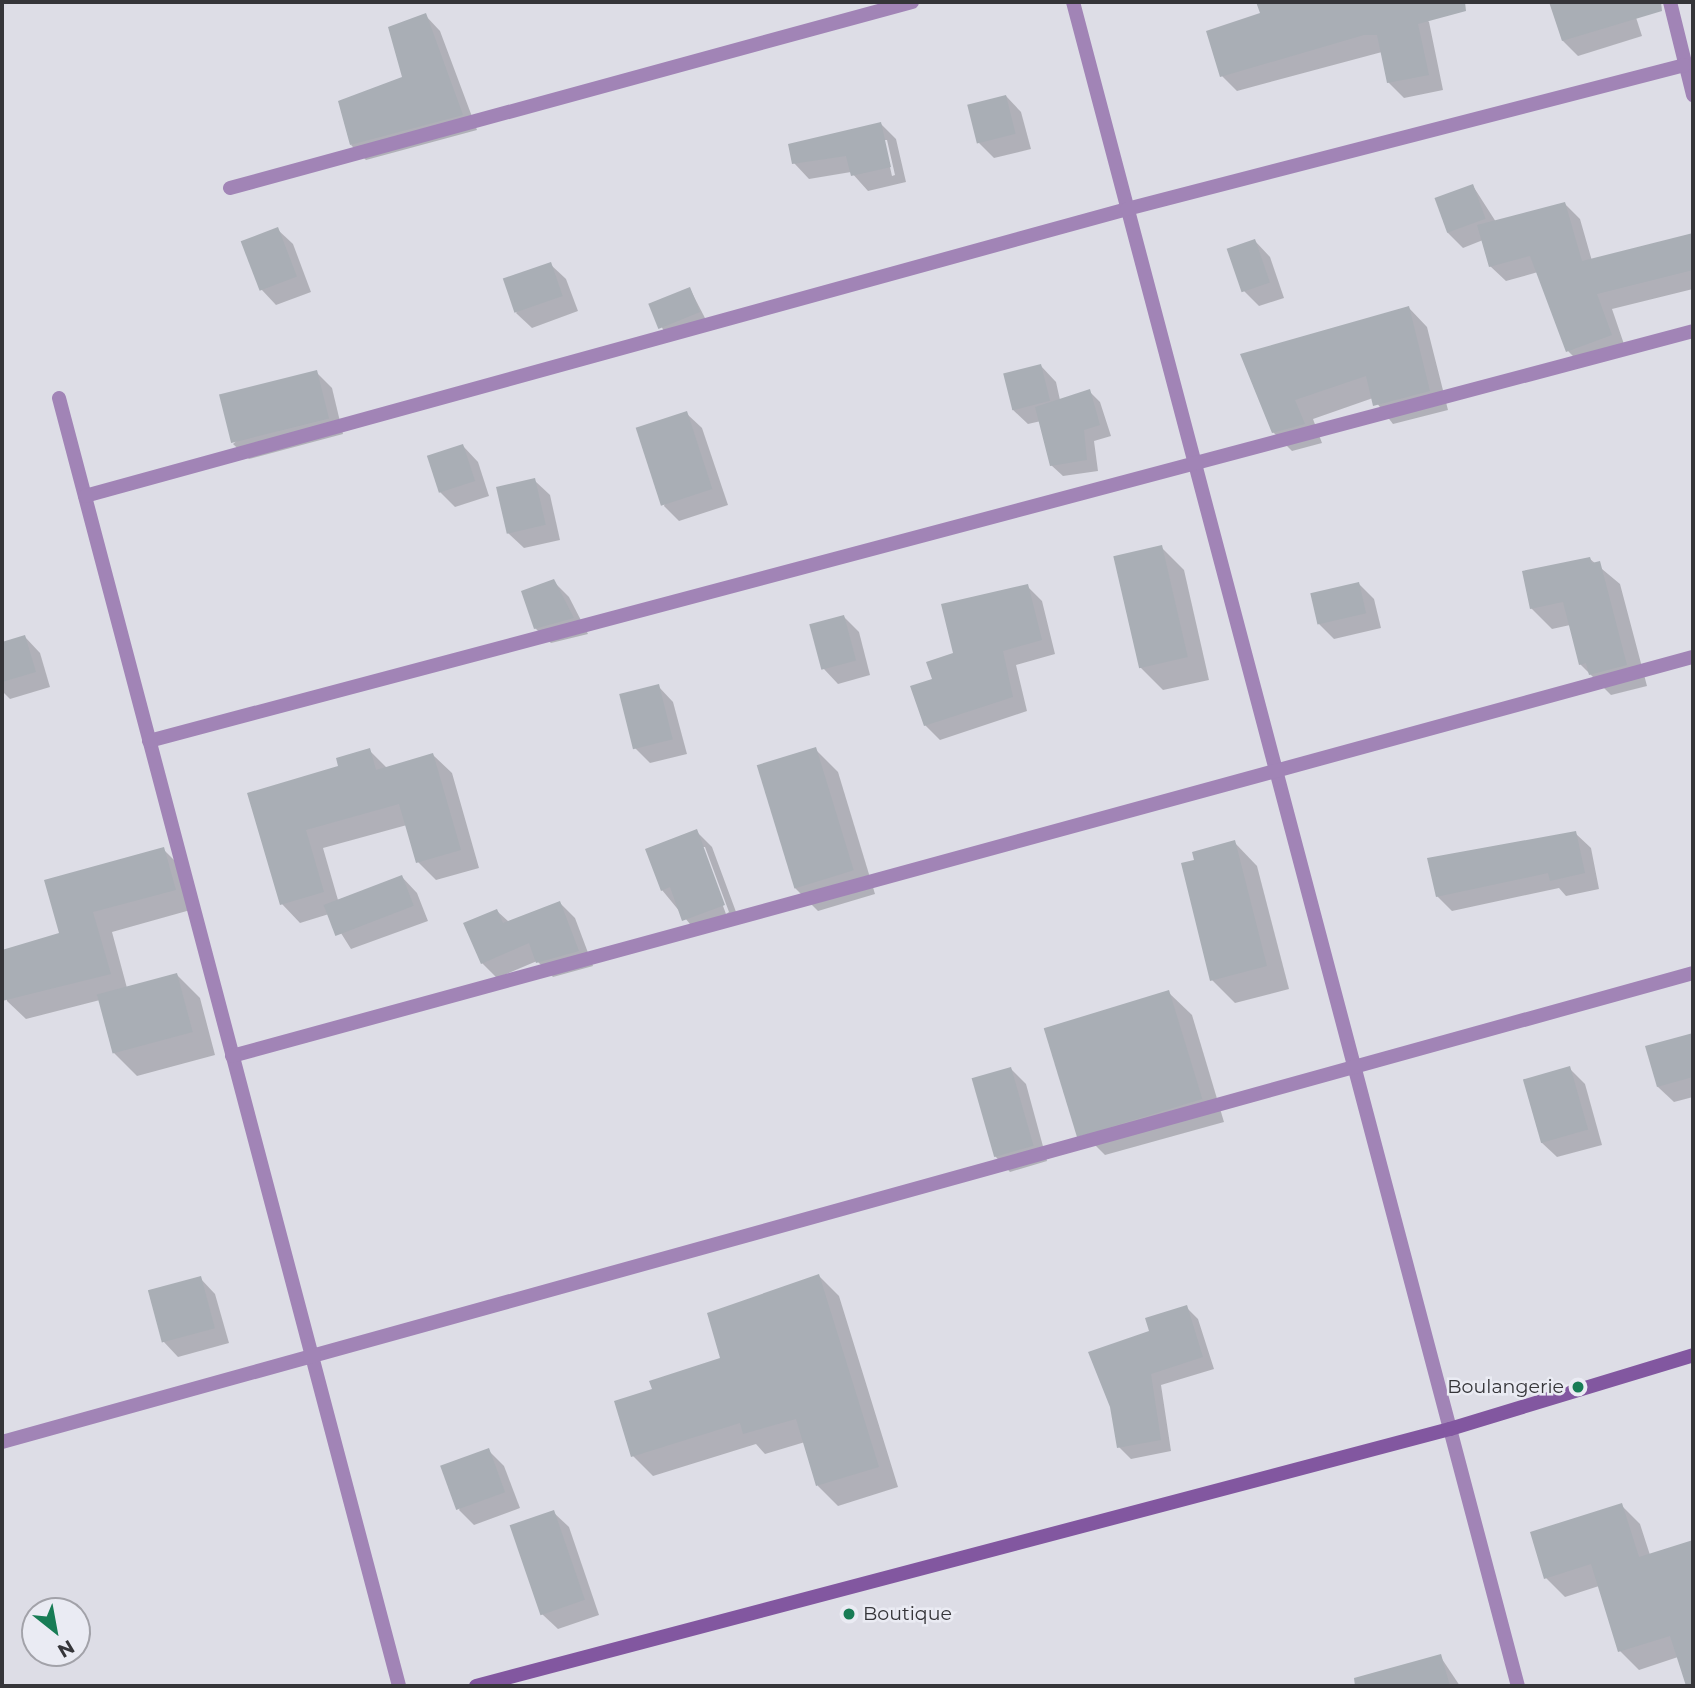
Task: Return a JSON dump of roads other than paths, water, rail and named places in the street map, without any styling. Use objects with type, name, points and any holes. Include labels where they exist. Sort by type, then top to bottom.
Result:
[{"type":"street","points":[[230,188],[912,2]]},
{"type":"street","points":[[1073,2],[1518,1686]]},
{"type":"street","points":[[1670,2],[1693,95]]},
{"type":"street","points":[[85,496],[1127,209],[1685,65]]},
{"type":"street","points":[[149,741],[1693,331]]},
{"type":"street","points":[[59,398],[399,1686]]},
{"type":"street","points":[[232,1056],[1693,657]]},
{"type":"street","points":[[2,1442],[313,1360],[1354,1062],[1693,973]]},
{"type":"street","points":[[477,1686],[1450,1429],[1693,1355]]},
{"type":"place","name":"Boulangerie","points":[[1578,1387]]},
{"type":"place","name":"Boutique","points":[[849,1614]]}]
